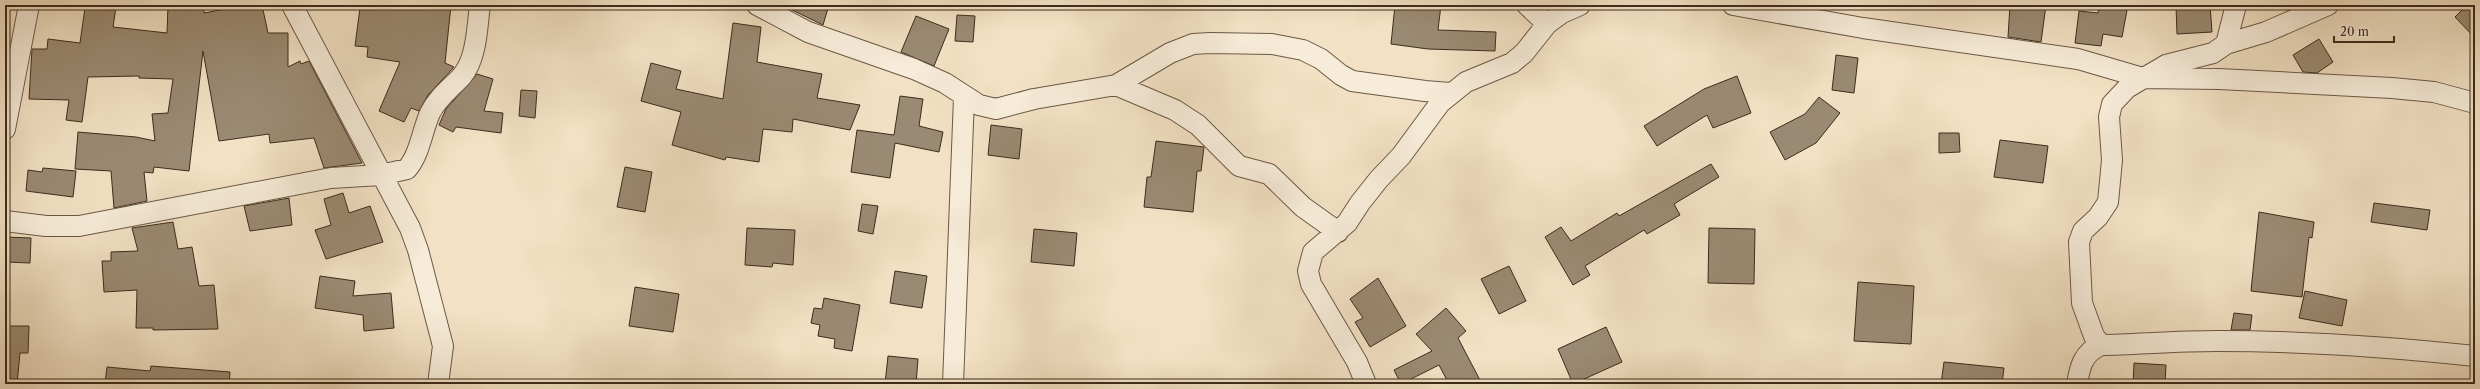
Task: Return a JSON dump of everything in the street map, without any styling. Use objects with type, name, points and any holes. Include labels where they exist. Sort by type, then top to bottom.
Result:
[{"type":"street","points":[[5,129],[29,5]]},
{"type":"street","points":[[292,5],[410,228],[418,250],[443,346],[438,384]]},
{"type":"street","points":[[5,221],[46,226],[79,226],[331,178],[381,175],[407,169],[411,164],[433,107],[447,89],[463,75],[471,57],[480,5]]},
{"type":"street","points":[[757,5],[808,32],[914,69],[945,82],[964,97],[979,105],[996,109],[1034,99],[1116,85],[1170,53],[1193,44],[1272,44],[1313,54],[1341,76],[1352,81],[1425,92],[1450,93]]},
{"type":"street","points":[[1527,5],[1547,24]]},
{"type":"street","points":[[1366,384],[1357,362],[1309,278],[1309,260],[1313,252],[1321,243],[1338,232],[1379,179],[1401,156],[1433,112],[1450,93],[1466,82],[1512,63],[1524,53],[1547,24],[1580,5]]},
{"type":"street","points":[[1733,5],[1863,28],[2078,59],[2143,78],[2219,79],[2392,88],[2434,92],[2475,103]]},
{"type":"street","points":[[2226,44],[2236,5]]},
{"type":"street","points":[[2101,345],[2094,336],[2082,303],[2079,242],[2083,231],[2098,217],[2108,202],[2112,160],[2109,117],[2112,104],[2127,88],[2166,65],[2212,53],[2226,44],[2266,32],[2328,5]]},
{"type":"street","points":[[1116,85],[1175,110],[1198,125],[1239,166],[1269,174],[1288,195],[1338,232]]},
{"type":"street","points":[[953,384],[964,97]]},
{"type":"street","points":[[2077,384],[2080,363],[2093,349],[2101,345],[2215,341],[2267,342],[2381,347],[2475,356]]},
{"type":"building","points":[[90,5],[116,7],[113,27],[167,33],[168,5],[204,5],[204,13],[246,5],[262,5],[268,33],[288,33],[288,67],[300,61],[301,64],[309,61],[362,163],[324,168],[314,138],[270,143],[269,134],[219,141],[203,51],[189,171],[154,167],[153,173],[144,172],[147,201],[114,208],[111,171],[75,169],[78,132],[136,137],[155,141],[152,114],[168,113],[173,79],[139,78],[139,76],[88,77],[82,122],[66,120],[69,100],[29,99],[32,49],[47,49],[48,39],[80,43],[85,8],[90,8]]},
{"type":"building","points":[[374,5],[451,5],[445,63],[454,67],[428,95],[419,111],[411,108],[404,122],[379,111],[400,62],[367,57],[368,47],[355,46],[360,8],[373,10]]},
{"type":"building","points":[[782,5],[829,5],[823,25]]},
{"type":"building","points":[[1395,5],[1441,5],[1438,30],[1496,32],[1495,51],[1428,49],[1391,44]]},
{"type":"building","points":[[2010,5],[2046,5],[2041,42],[2008,37]]},
{"type":"building","points":[[2099,5],[2128,5],[2122,37],[2103,34],[2101,46],[2075,43],[2079,11],[2098,13]]},
{"type":"building","points":[[2176,5],[2210,5],[2212,32],[2177,34]]},
{"type":"building","points":[[2467,5],[2475,14],[2475,38],[2455,17]]},
{"type":"building","points":[[957,15],[975,16],[973,42],[955,41]]},
{"type":"building","points":[[916,16],[949,29],[934,66],[901,52]]},
{"type":"building","points":[[733,23],[761,27],[757,62],[822,74],[817,98],[860,105],[850,130],[793,119],[792,132],[763,129],[759,162],[726,157],[725,160],[672,145],[681,112],[641,101],[651,63],[681,71],[676,89],[723,99]]},
{"type":"building","points":[[2319,39],[2333,62],[2317,73],[2303,72],[2293,55]]},
{"type":"building","points":[[1836,55],[1858,58],[1854,93],[1832,90]]},
{"type":"building","points":[[477,74],[493,79],[484,111],[503,113],[501,133],[456,127],[453,132],[439,125],[446,109]]},
{"type":"building","points":[[1737,76],[1751,113],[1713,128],[1707,115],[1657,146],[1644,126],[1704,89]]},
{"type":"building","points":[[521,90],[537,91],[535,118],[519,116]]},
{"type":"building","points":[[900,96],[923,99],[919,126],[943,132],[939,152],[895,143],[890,178],[851,172],[857,130],[894,135]]},
{"type":"building","points":[[1819,97],[1840,113],[1816,143],[1785,160],[1770,132],[1805,114]]},
{"type":"building","points":[[991,125],[1022,129],[1019,159],[988,155]]},
{"type":"building","points":[[1939,133],[1959,133],[1960,152],[1939,153]]},
{"type":"building","points":[[2000,140],[2048,146],[2043,183],[1994,177]]},
{"type":"building","points":[[1156,141],[1204,147],[1201,171],[1197,171],[1193,212],[1144,207],[1147,177],[1151,177]]},
{"type":"building","points":[[1711,164],[1719,177],[1674,204],[1680,215],[1647,234],[1644,230],[1585,266],[1590,275],[1573,285],[1545,237],[1561,227],[1571,241],[1617,213],[1619,216]]},
{"type":"building","points":[[625,167],[652,172],[645,212],[617,207]]},
{"type":"building","points":[[43,168],[76,171],[73,197],[26,191],[28,170],[42,172]]},
{"type":"building","points":[[343,193],[349,213],[370,206],[383,242],[326,259],[315,230],[331,225],[324,199]]},
{"type":"building","points":[[289,198],[292,225],[250,231],[244,206]]},
{"type":"building","points":[[2374,203],[2430,210],[2427,230],[2371,222]]},
{"type":"building","points":[[862,204],[878,206],[873,234],[858,231]]},
{"type":"building","points":[[2259,212],[2314,222],[2312,238],[2309,237],[2302,297],[2251,291]]},
{"type":"building","points":[[173,222],[178,249],[192,247],[199,286],[214,285],[218,329],[153,330],[153,328],[136,328],[137,290],[104,292],[102,261],[111,261],[111,252],[138,251],[132,228]]},
{"type":"building","points":[[747,228],[795,230],[793,265],[773,263],[772,267],[745,265]]},
{"type":"building","points":[[1709,228],[1755,229],[1754,284],[1708,283]]},
{"type":"building","points":[[1034,229],[1077,233],[1074,266],[1031,262]]},
{"type":"building","points":[[5,237],[31,238],[30,263],[5,262]]},
{"type":"building","points":[[1509,266],[1526,301],[1499,314],[1481,279]]},
{"type":"building","points":[[895,271],[927,276],[922,308],[890,303]]},
{"type":"building","points":[[320,276],[355,281],[353,296],[391,293],[394,328],[364,331],[363,315],[315,308]]},
{"type":"building","points":[[1378,278],[1406,326],[1370,347],[1355,322],[1363,318],[1350,299]]},
{"type":"building","points":[[1858,282],[1914,286],[1911,344],[1854,341]]},
{"type":"building","points":[[635,287],[679,294],[673,332],[629,326]]},
{"type":"building","points":[[2305,291],[2347,300],[2342,326],[2299,318]]},
{"type":"building","points":[[824,298],[860,305],[852,351],[834,348],[835,339],[818,336],[820,325],[811,323],[814,308],[822,309]]},
{"type":"building","points":[[1446,308],[1466,331],[1458,338],[1482,384],[1449,384],[1439,365],[1401,384],[1394,370],[1432,351],[1416,334]]},
{"type":"building","points":[[2234,313],[2252,315],[2250,330],[2231,330]]},
{"type":"building","points":[[5,326],[29,326],[28,353],[20,353],[17,384],[5,384]]},
{"type":"building","points":[[1606,327],[1622,362],[1573,384],[1558,349]]},
{"type":"building","points":[[888,356],[918,359],[916,384],[885,384]]},
{"type":"building","points":[[1944,362],[2004,368],[2002,384],[1941,384]]},
{"type":"building","points":[[2134,363],[2166,365],[2165,384],[2133,384]]},
{"type":"building","points":[[151,366],[230,372],[229,384],[105,383],[107,367],[150,371]]}]
